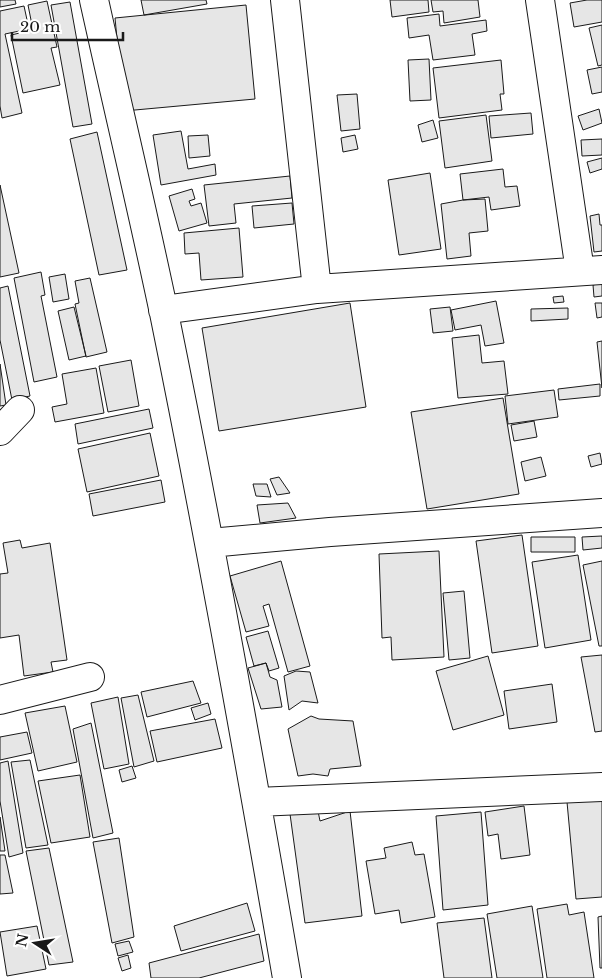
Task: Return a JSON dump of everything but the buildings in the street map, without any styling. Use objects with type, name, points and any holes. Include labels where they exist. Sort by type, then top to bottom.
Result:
[{"type":"street","points":[[94,0],[163,310],[210,543],[287,978]]},
{"type":"street","points":[[285,0],[317,289]]},
{"type":"street","points":[[163,310],[317,289],[591,270],[540,0]]},
{"type":"street","points":[[0,430],[20,410]]},
{"type":"street","points":[[210,543],[330,532],[602,513]]},
{"type":"street","points":[[0,700],[90,677]]},
{"type":"street","points":[[257,802],[602,787]]}]
